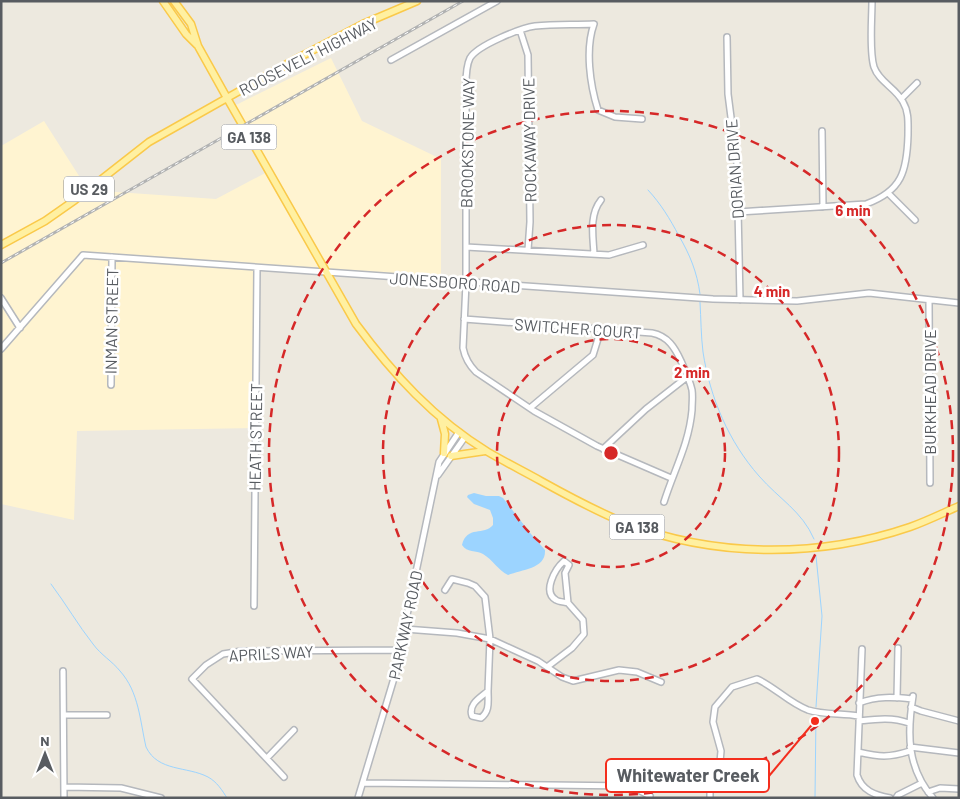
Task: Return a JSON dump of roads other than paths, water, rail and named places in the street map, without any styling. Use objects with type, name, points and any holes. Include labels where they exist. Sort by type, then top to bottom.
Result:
[{"type":"main road","points":[[163,1],[186,34],[198,46]]},
{"type":"main road","points":[[174,1],[191,24],[198,46],[227,98]]},
{"type":"main road","name":"ROOSEVELT HIGHWAY","points":[[227,98],[333,39],[416,1]]},
{"type":"main road","name":"US 29","points":[[1,246],[45,221],[75,200],[149,142],[227,98]]},
{"type":"main road","name":"GA 138","points":[[227,98],[356,324],[408,389],[462,435],[486,451],[581,503],[621,521],[662,535],[719,546],[784,550],[848,543],[909,527],[959,506]]},
{"type":"main road","points":[[442,419],[448,455],[486,451]]},
{"type":"street","points":[[391,60],[497,1]]},
{"type":"street","points":[[738,212],[866,204],[888,193],[902,177],[907,158],[908,117],[906,107],[901,99],[880,77],[873,66],[872,1]]},
{"type":"street","name":"BROOKSTONE WAY","points":[[642,119],[615,116],[598,110],[591,85],[590,34],[594,24],[534,26],[520,30],[480,49],[470,58],[467,71],[466,93],[466,283],[463,348],[470,366],[530,408],[603,449],[671,478]]},
{"type":"street","name":"ROCKAWAY DRIVE","points":[[520,30],[528,55],[530,222],[528,250]]},
{"type":"street","name":"DORIAN DRIVE","points":[[727,37],[728,94],[737,164],[740,300]]},
{"type":"street","points":[[901,99],[917,82]]},
{"type":"street","points":[[822,131],[823,207]]},
{"type":"street","points":[[888,193],[915,220]]},
{"type":"street","points":[[594,254],[593,219],[595,208],[601,200]]},
{"type":"street","points":[[466,247],[609,255],[643,245]]},
{"type":"street","name":"JONESBORO ROAD","points":[[20,328],[84,255],[466,283],[740,300],[797,301],[869,294],[959,303]]},
{"type":"street","name":"INMAN STREET","points":[[111,385],[112,257]]},
{"type":"street","name":"HEATH STREET","points":[[254,606],[257,268]]},
{"type":"street","points":[[1,298],[20,328],[1,349]]},
{"type":"street","name":"BURKHEAD DRIVE","points":[[929,301],[930,483]]},
{"type":"street","name":"SWITCHER COURT","points":[[464,320],[652,333],[662,336],[676,349],[692,390],[688,438],[671,478],[664,502]]},
{"type":"street","points":[[530,408],[593,355],[602,329]]},
{"type":"street","points":[[603,449],[646,410],[687,377]]},
{"type":"street","name":"PARKWAY ROAD","points":[[358,798],[402,650],[435,480],[448,455],[462,435]]},
{"type":"street","points":[[547,667],[572,648],[584,634],[583,620],[568,603],[556,600],[552,595],[550,586],[560,565],[564,561],[569,565],[565,573],[568,603]]},
{"type":"street","points":[[445,590],[452,579],[475,586],[485,597],[490,639],[488,705],[486,714],[481,718],[472,716],[470,711],[473,704],[488,691]]},
{"type":"street","points":[[405,629],[457,633],[490,639],[538,661],[562,677],[573,681],[619,670],[637,672],[661,682]]},
{"type":"street","points":[[897,698],[898,648]]},
{"type":"street","points":[[862,649],[857,775],[859,782],[867,791],[878,796],[890,798]]},
{"type":"street","name":"APRILS WAY","points":[[284,777],[192,679],[206,665],[223,654],[242,651],[402,650]]},
{"type":"street","points":[[63,670],[64,798]]},
{"type":"street","points":[[710,798],[710,787],[721,758],[721,751],[713,722],[715,707],[732,687],[757,679],[770,685],[797,705],[808,710],[821,713],[834,712],[859,718],[897,719],[909,723]]},
{"type":"street","points":[[860,703],[872,698],[913,698],[909,723],[910,749],[922,783],[933,798]]},
{"type":"street","points":[[911,707],[959,721]]},
{"type":"street","points":[[64,715],[107,715]]},
{"type":"street","points":[[267,758],[294,730]]},
{"type":"street","points":[[858,752],[881,757],[894,756],[910,749],[959,753]]},
{"type":"street","points":[[362,783],[631,786],[650,796]]},
{"type":"street","points":[[896,798],[922,783]]},
{"type":"street","points":[[64,787],[121,788],[161,798]]},
{"type":"street","points":[[928,792],[940,788],[959,789]]},
{"type":"water","points":[[474,493],[503,498],[545,550],[542,561],[537,565],[508,575],[483,554],[464,548],[462,545],[468,535],[485,530],[493,525],[490,510],[474,504],[467,497]]},
{"type":"waterway","points":[[648,190],[665,212],[686,250],[695,271],[700,294]]},
{"type":"waterway","points":[[700,302],[702,346],[706,369],[722,419],[748,463],[797,513],[814,539]]},
{"type":"waterway","points":[[816,556],[822,616],[816,707]]},
{"type":"waterway","points":[[51,584],[93,644],[117,667],[126,679],[135,697],[146,747],[151,755],[165,765],[208,777],[217,784],[227,798]]},
{"type":"waterway","points":[[815,798],[816,715]]},
{"type":"railway","points":[[1,263],[463,1]]},
{"type":"place","name":"Whitewater Creek","points":[[815,721]]}]
